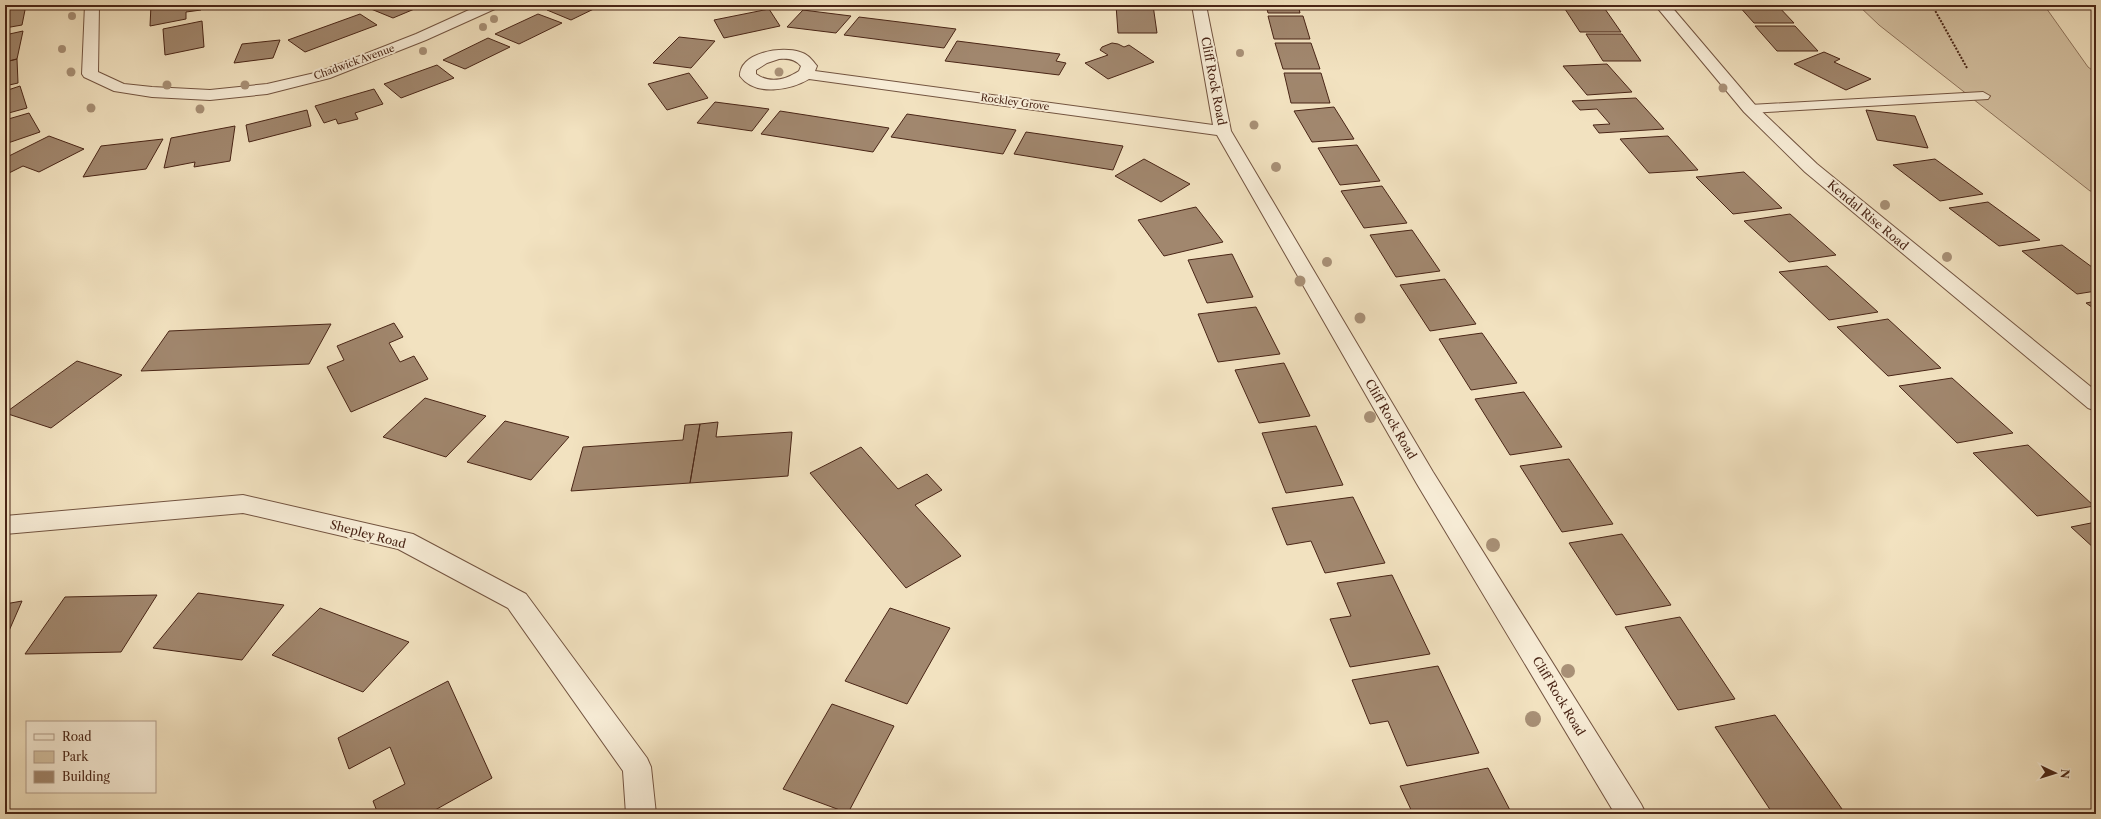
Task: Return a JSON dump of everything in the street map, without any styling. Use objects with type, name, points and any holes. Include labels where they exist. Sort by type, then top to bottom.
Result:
[{"type":"street","name":"Chadwick Avenue","points":[[92,5],[90,74],[120,88],[152,92],[210,95],[267,89],[324,75],[421,37],[492,5]]},
{"type":"street","name":"Cliff Rock Road","points":[[1199,5],[1223,131],[1425,478],[1631,814]]},
{"type":"street","name":"Kendal Rise Road","points":[[1662,5],[1750,109],[1811,168],[2096,403]]},
{"type":"street","name":"Rockley Grove","points":[[806,74],[1223,131]]},
{"type":"street","name":"Shepley Road","points":[[5,525],[243,504],[404,541],[517,601],[637,767],[641,814]]},
{"type":"lane","points":[[1750,109],[1983,96]]},
{"type":"path","points":[[1932,5],[1983,96]]},
{"type":"green space","points":[[1858,5],[2044,5],[2088,67],[2096,73],[2096,191],[2090,191],[1879,25]]},
{"type":"building","points":[[26,5],[22,25],[5,28],[5,7]]},
{"type":"building","points":[[151,5],[201,5],[201,10],[186,12],[186,19],[150,26]]},
{"type":"building","points":[[379,5],[424,5],[393,18],[371,9]]},
{"type":"building","points":[[558,5],[602,5],[571,20],[547,10]]},
{"type":"building","points":[[1116,5],[1153,5],[1157,33],[1118,33]]},
{"type":"building","points":[[1266,5],[1298,5],[1300,13],[1268,13]]},
{"type":"building","points":[[1738,5],[1777,5],[1794,23],[1754,23]]},
{"type":"building","points":[[769,9],[780,26],[724,38],[714,20]]},
{"type":"building","points":[[1565,9],[1605,9],[1621,32],[1580,32]]},
{"type":"building","points":[[803,10],[851,16],[836,33],[787,27]]},
{"type":"building","points":[[360,14],[377,25],[305,52],[288,40]]},
{"type":"building","points":[[538,14],[562,23],[519,44],[495,34]]},
{"type":"building","points":[[1268,16],[1303,16],[1310,39],[1274,39]]},
{"type":"building","points":[[859,17],[956,29],[944,48],[844,35]]},
{"type":"building","points":[[202,21],[204,47],[165,55],[163,29]]},
{"type":"building","points":[[1755,26],[1795,26],[1818,51],[1777,51]]},
{"type":"building","points":[[23,31],[17,59],[5,62],[5,35]]},
{"type":"building","points":[[1586,34],[1622,34],[1641,61],[1603,61]]},
{"type":"building","points":[[679,37],[715,41],[691,68],[653,63]]},
{"type":"building","points":[[488,38],[510,47],[465,69],[443,60]]},
{"type":"building","points":[[280,40],[273,58],[234,63],[242,44]]},
{"type":"building","points":[[957,41],[1060,54],[1056,61],[1066,63],[1059,75],[945,61]]},
{"type":"building","points":[[1112,43],[1124,47],[1129,45],[1154,62],[1108,79],[1085,63],[1108,55],[1100,50],[1102,47]]},
{"type":"building","points":[[1275,43],[1311,43],[1320,69],[1283,69]]},
{"type":"building","points":[[1824,52],[1840,59],[1834,62],[1871,79],[1846,90],[1794,64]]},
{"type":"building","points":[[17,59],[18,83],[5,86],[5,62]]},
{"type":"building","points":[[1607,64],[1632,92],[1587,95],[1563,66]]},
{"type":"building","points":[[437,65],[454,78],[401,98],[384,84]]},
{"type":"building","points":[[689,73],[708,98],[667,110],[648,84]]},
{"type":"building","points":[[1284,73],[1321,73],[1330,103],[1291,103]]},
{"type":"building","points":[[20,86],[27,108],[5,114],[5,91]]},
{"type":"building","points":[[374,89],[383,104],[355,113],[358,119],[338,124],[336,119],[324,123],[315,106]]},
{"type":"building","points":[[1636,98],[1664,129],[1599,133],[1593,125],[1610,124],[1597,109],[1580,110],[1572,101]]},
{"type":"building","points":[[715,102],[769,109],[752,131],[697,123]]},
{"type":"building","points":[[1334,107],[1354,139],[1312,142],[1294,111]]},
{"type":"building","points":[[307,110],[311,126],[249,142],[246,125]]},
{"type":"building","points":[[1866,110],[1915,116],[1928,148],[1877,140]]},
{"type":"building","points":[[780,111],[889,128],[873,152],[761,134]]},
{"type":"building","points":[[29,113],[40,132],[5,144],[5,120]]},
{"type":"building","points":[[907,114],[1016,130],[1003,154],[891,137]]},
{"type":"building","points":[[235,126],[230,161],[194,167],[195,162],[164,168],[171,138]]},
{"type":"building","points":[[1026,132],[1123,146],[1113,170],[1014,154]]},
{"type":"building","points":[[49,136],[84,149],[39,172],[23,166],[5,175],[5,158]]},
{"type":"building","points":[[1668,136],[1698,170],[1649,173],[1620,139]]},
{"type":"building","points":[[163,139],[146,169],[83,177],[101,146]]},
{"type":"building","points":[[1357,145],[1380,181],[1340,185],[1318,148]]},
{"type":"building","points":[[1144,159],[1190,184],[1161,202],[1115,176]]},
{"type":"building","points":[[1935,159],[1983,194],[1940,201],[1893,165]]},
{"type":"building","points":[[1744,172],[1782,208],[1733,214],[1696,177]]},
{"type":"building","points":[[1382,186],[1407,223],[1364,228],[1341,191]]},
{"type":"building","points":[[1988,202],[2040,240],[1999,246],[1949,208]]},
{"type":"building","points":[[1196,207],[1223,242],[1164,256],[1138,220]]},
{"type":"building","points":[[1790,214],[1836,255],[1789,262],[1744,221]]},
{"type":"building","points":[[1412,230],[1440,271],[1396,277],[1370,235]]},
{"type":"building","points":[[2062,245],[2096,270],[2096,291],[2077,294],[2022,251]]},
{"type":"building","points":[[1232,254],[1253,297],[1207,303],[1188,260]]},
{"type":"building","points":[[1827,266],[1878,312],[1829,320],[1779,272]]},
{"type":"building","points":[[1445,279],[1476,324],[1430,331],[1400,285]]},
{"type":"building","points":[[2096,301],[2096,310],[2086,303]]},
{"type":"building","points":[[1256,307],[1280,354],[1218,362],[1198,314]]},
{"type":"building","points":[[1888,319],[1941,368],[1888,376],[1837,327]]},
{"type":"building","points":[[394,323],[403,337],[389,343],[400,362],[414,356],[428,379],[351,412],[327,367],[344,360],[337,346]]},
{"type":"building","points":[[331,324],[309,364],[141,371],[169,331]]},
{"type":"building","points":[[1482,333],[1517,383],[1471,390],[1439,339]]},
{"type":"building","points":[[77,361],[122,375],[51,428],[5,413]]},
{"type":"building","points":[[1284,363],[1310,416],[1259,423],[1235,370]]},
{"type":"building","points":[[1952,378],[2013,433],[1957,443],[1899,386]]},
{"type":"building","points":[[1524,392],[1562,447],[1510,455],[1475,399]]},
{"type":"building","points":[[425,398],[486,416],[446,457],[383,437]]},
{"type":"building","points":[[505,421],[569,437],[531,480],[467,462]]},
{"type":"building","points":[[718,422],[716,437],[792,432],[788,476],[690,483],[700,424]]},
{"type":"building","points":[[700,424],[690,483],[571,491],[583,447],[683,440],[685,425]]},
{"type":"building","points":[[1316,426],[1343,485],[1286,493],[1262,433]]},
{"type":"building","points":[[2028,445],[2094,506],[2037,516],[1973,453]]},
{"type":"building","points":[[861,447],[898,489],[927,474],[942,490],[915,505],[961,556],[906,588],[810,473]]},
{"type":"building","points":[[1569,459],[1613,524],[1562,532],[1520,466]]},
{"type":"building","points":[[1353,497],[1385,563],[1325,573],[1311,541],[1287,545],[1272,508]]},
{"type":"building","points":[[2096,522],[2096,550],[2071,527]]},
{"type":"building","points":[[1622,534],[1671,605],[1616,615],[1569,543]]},
{"type":"building","points":[[1392,575],[1430,654],[1350,667],[1330,619],[1351,616],[1337,583]]},
{"type":"building","points":[[198,593],[284,605],[242,660],[153,648]]},
{"type":"building","points":[[157,595],[121,652],[25,654],[65,597]]},
{"type":"building","points":[[22,601],[5,640],[5,604]]},
{"type":"building","points":[[320,608],[409,642],[363,692],[272,655]]},
{"type":"building","points":[[890,608],[950,628],[907,704],[845,681]]},
{"type":"building","points":[[1680,617],[1735,699],[1678,710],[1625,627]]},
{"type":"building","points":[[1438,666],[1479,753],[1407,766],[1388,721],[1370,724],[1352,680]]},
{"type":"building","points":[[448,681],[492,778],[428,814],[378,814],[373,801],[405,784],[390,747],[349,769],[338,738]]},
{"type":"building","points":[[832,704],[894,726],[848,813],[783,789]]},
{"type":"building","points":[[1775,715],[1842,809],[1818,814],[1773,814],[1715,727]]},
{"type":"building","points":[[1488,768],[1512,814],[1413,814],[1400,786]]}]
